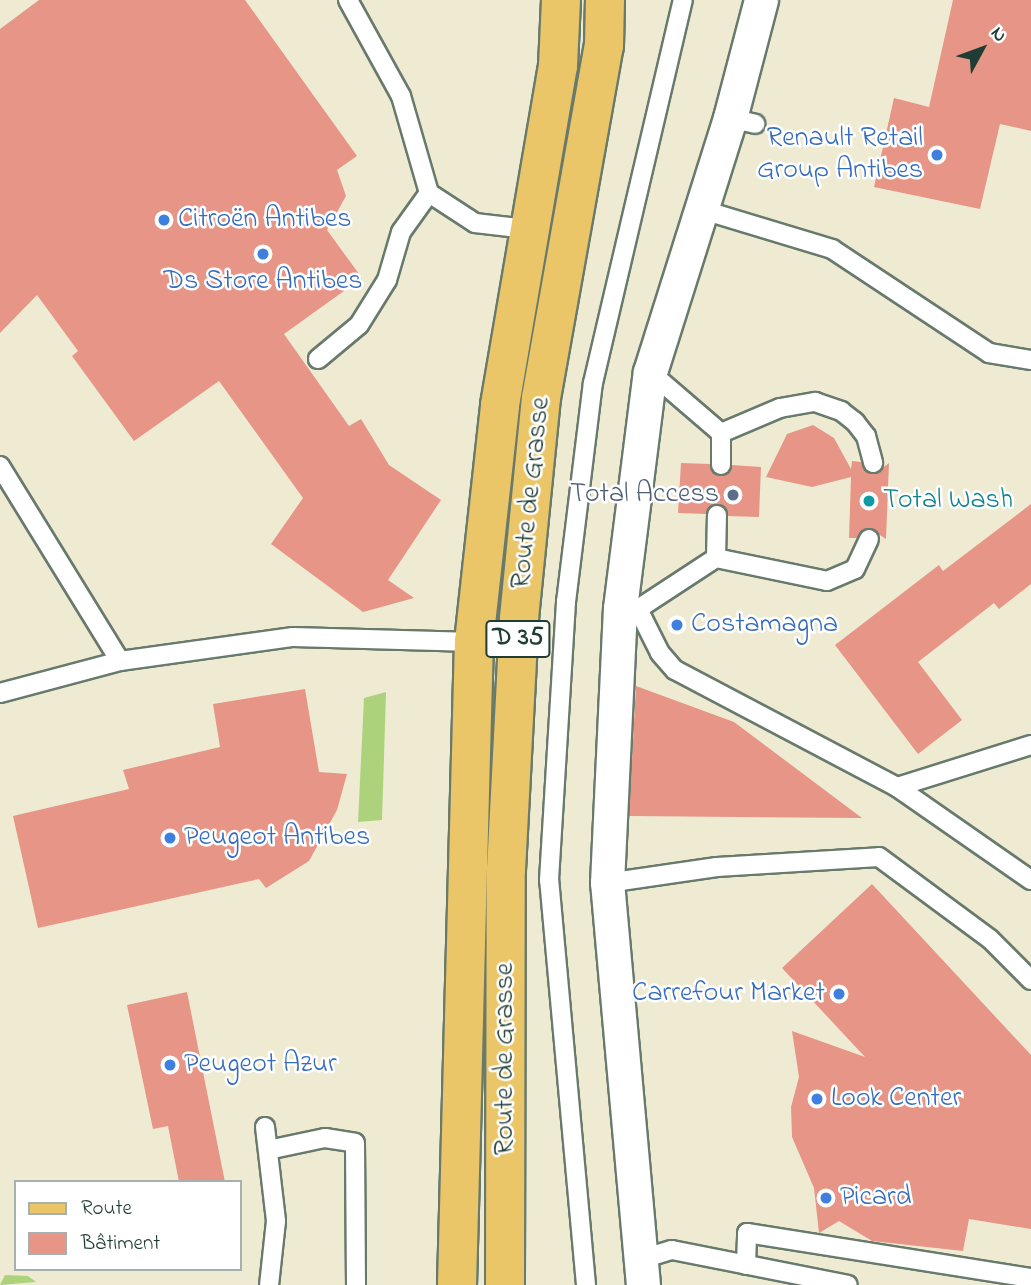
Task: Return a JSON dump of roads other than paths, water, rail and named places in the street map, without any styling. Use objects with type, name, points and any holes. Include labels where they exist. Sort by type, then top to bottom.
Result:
[{"type":"main road","name":"Route de Grasse","points":[[457,1285],[474,642],[500,405],[527,229],[558,66],[561,0]]},
{"type":"main road","name":"Route de Grasse","points":[[505,1285],[506,870],[519,618],[541,398],[604,46],[606,0]]},
{"type":"street","points":[[643,1272],[607,883],[650,372],[703,210],[742,121],[761,0]]},
{"type":"lane","points":[[348,0],[401,96],[429,193],[475,223],[527,229]]},
{"type":"lane","points":[[586,1285],[549,880],[566,602],[593,383],[683,0]]},
{"type":"lane","points":[[318,359],[359,325],[387,280],[401,232],[429,193]]},
{"type":"lane","points":[[703,210],[832,249],[989,353],[1031,360]]},
{"type":"lane","points":[[650,372],[721,433],[721,465]]},
{"type":"lane","points":[[721,433],[780,408],[815,402],[841,411],[855,422],[874,453],[873,463]]},
{"type":"lane","points":[[0,466],[120,661]]},
{"type":"lane","points":[[716,558],[717,515]]},
{"type":"lane","points":[[869,539],[855,569],[827,581],[716,558],[629,609],[675,670],[897,787],[1031,880]]},
{"type":"lane","points":[[0,693],[120,661],[293,637],[474,642]]},
{"type":"lane","points":[[897,787],[1031,745]]},
{"type":"lane","points":[[607,883],[770,864],[879,857],[990,939],[1031,980]]},
{"type":"lane","points":[[265,1127],[276,1221],[269,1285]]},
{"type":"lane","points":[[268,1150],[325,1138],[355,1143],[356,1285]]},
{"type":"lane","points":[[746,1265],[747,1233],[1031,1278]]},
{"type":"lane","points":[[643,1272],[672,1250],[848,1285]]},
{"type":"place","name":"Renault Retail Group Antibes","points":[[937,155]]},
{"type":"place","name":"Citroën Antibes","points":[[164,220]]},
{"type":"place","name":"Ds Store Antibes","points":[[263,254]]},
{"type":"place","name":"Total Access","points":[[733,495]]},
{"type":"place","name":"Total Wash","points":[[869,501]]},
{"type":"place","name":"Costamagna","points":[[677,625]]},
{"type":"place","name":"Peugeot Antibes","points":[[170,838]]},
{"type":"place","name":"Carrefour Market","points":[[839,994]]},
{"type":"place","name":"Peugeot Azur","points":[[170,1065]]},
{"type":"place","name":"Look Center","points":[[817,1099]]},
{"type":"place","name":"Picard","points":[[826,1198]]}]
